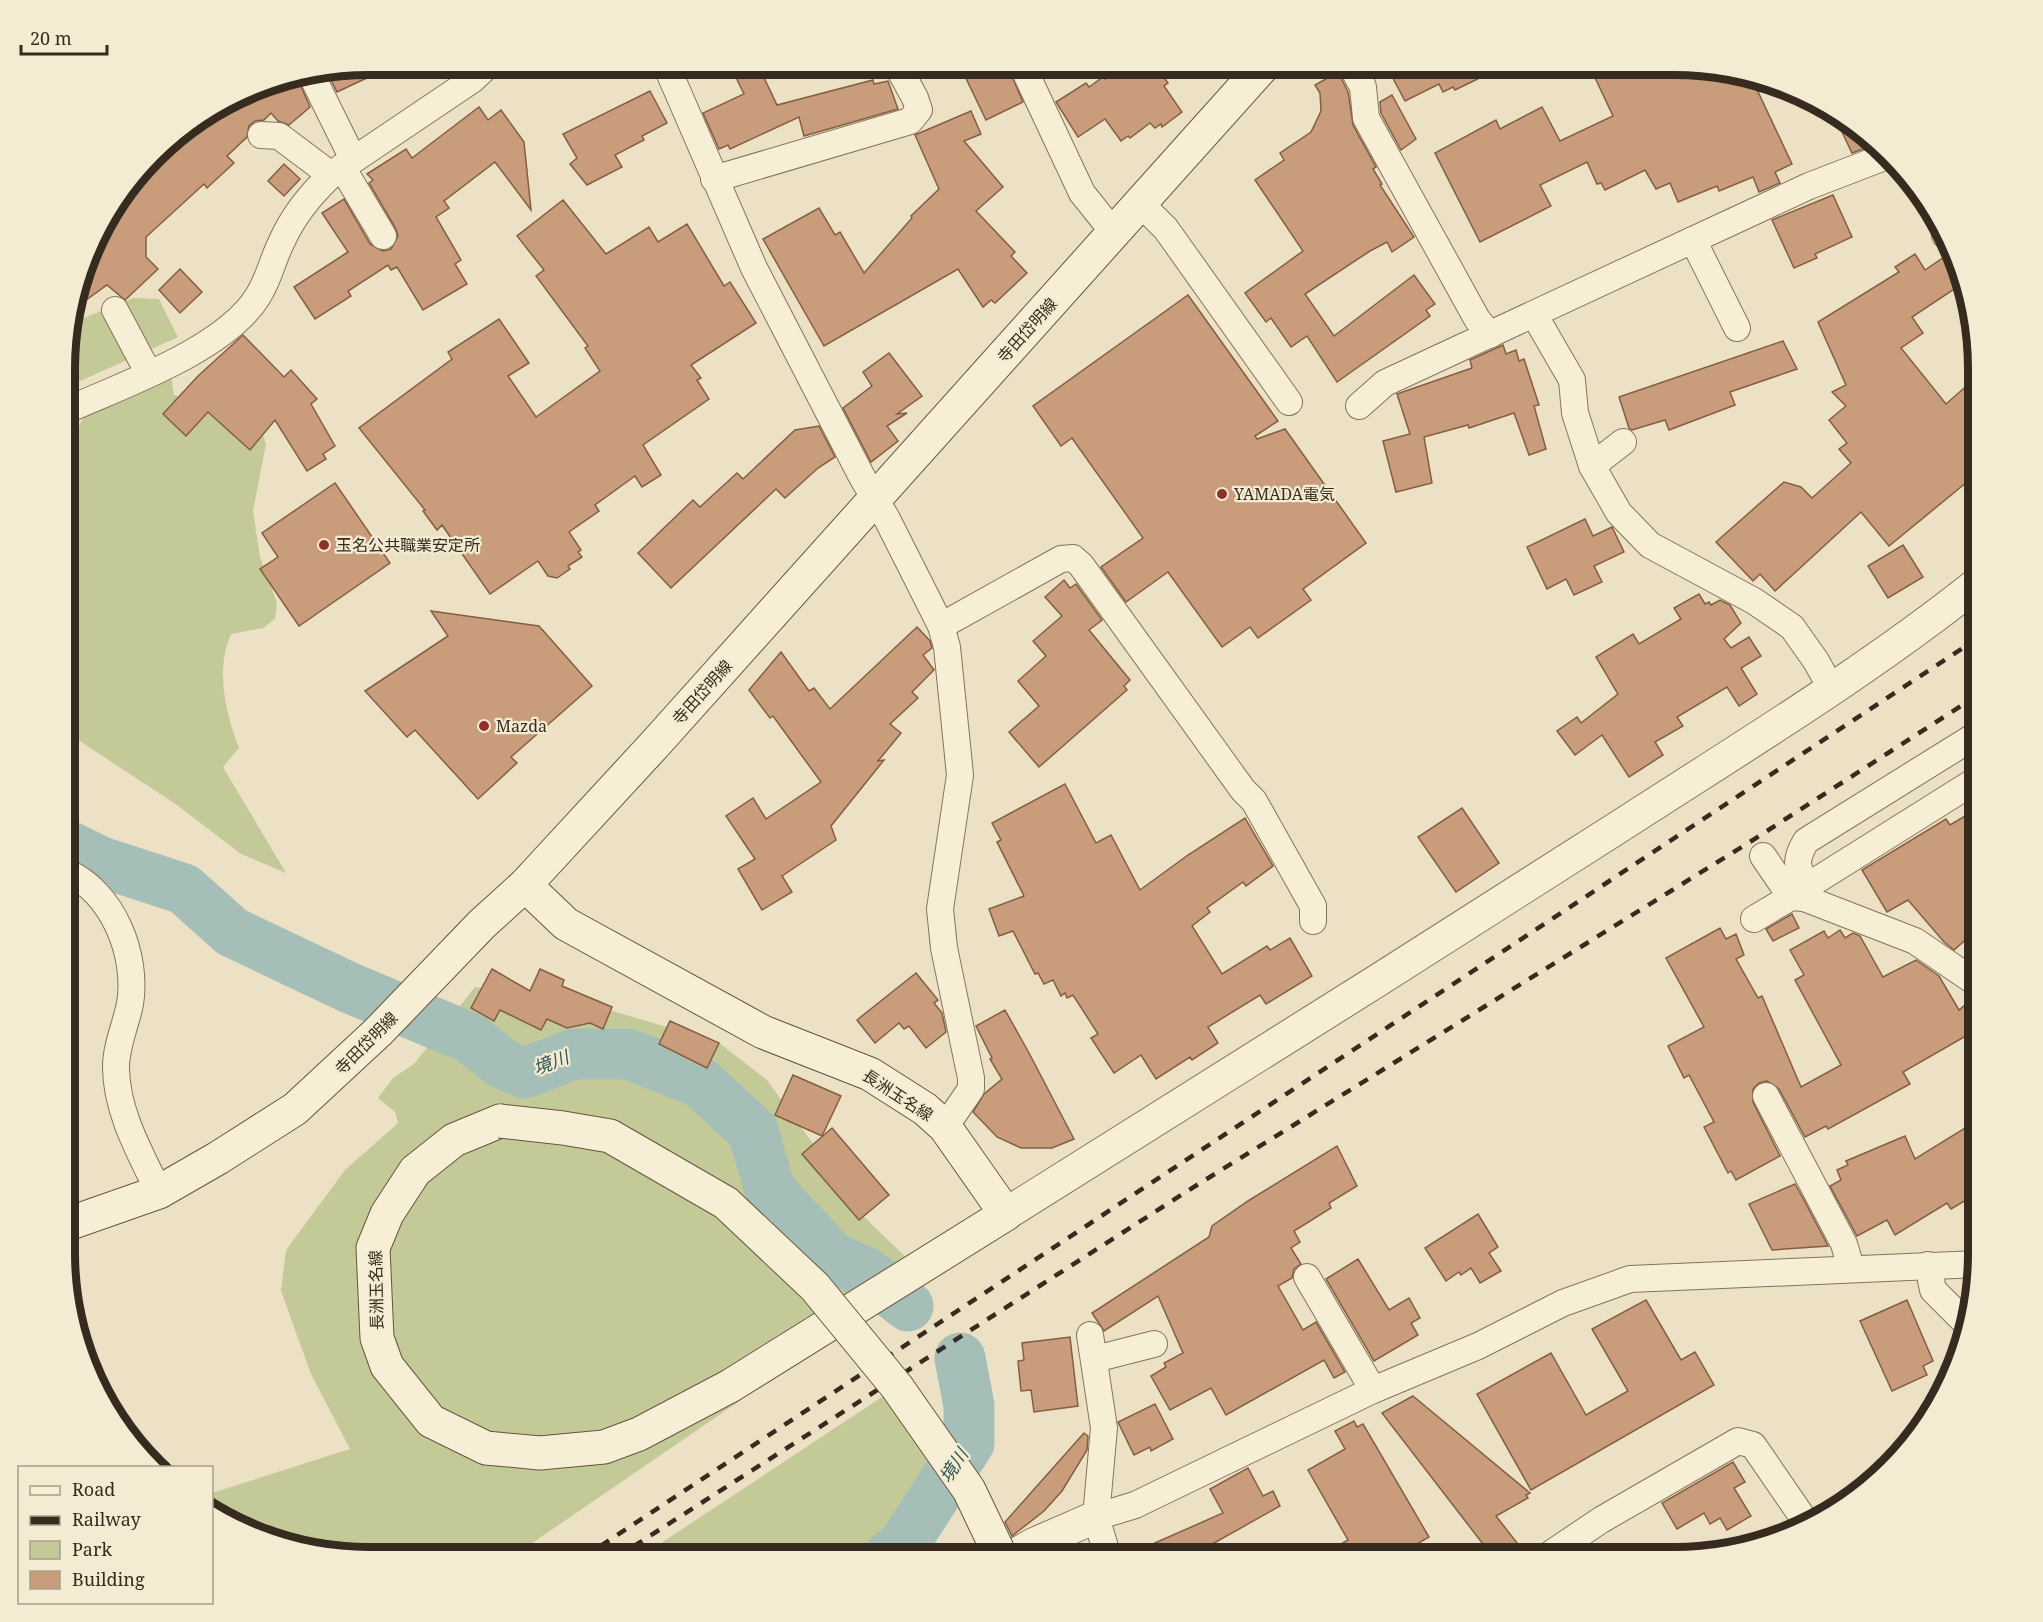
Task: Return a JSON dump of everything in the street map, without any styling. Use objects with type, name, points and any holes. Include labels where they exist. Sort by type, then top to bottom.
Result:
[{"type":"main road","name":"寺田岱明線","points":[[75,1221],[159,1192],[218,1158],[294,1109],[378,1032],[482,924],[525,885],[875,500],[1255,75]]},
{"type":"main road","name":"長洲玉名線","points":[[525,885],[566,924],[763,1032],[870,1074],[925,1109],[945,1127],[1006,1214],[873,1295],[839,1317],[730,1386],[639,1434],[604,1447],[540,1453],[486,1448],[431,1421],[387,1366],[377,1338],[374,1248],[387,1214],[415,1171],[454,1140],[500,1121],[610,1136],[726,1203],[809,1281],[839,1317],[897,1387],[969,1490],[996,1547]]},
{"type":"street","points":[[75,406],[172,364],[217,336],[249,308],[259,295],[282,239],[314,191],[342,167],[477,75]]},
{"type":"street","points":[[670,75],[754,268],[941,626],[947,647],[960,776],[940,909],[944,948],[971,1078],[971,1089],[945,1127]]},
{"type":"street","points":[[714,178],[910,121],[919,110],[902,75]]},
{"type":"street","points":[[1027,75],[1082,194],[1114,233]]},
{"type":"street","points":[[1356,75],[1363,87],[1366,118],[1477,320],[1490,335]]},
{"type":"street","points":[[313,81],[342,167],[383,236]]},
{"type":"street","points":[[261,135],[279,136],[342,167]]},
{"type":"street","points":[[1359,406],[1385,383],[1535,316],[1809,186],[1880,159]]},
{"type":"street","points":[[1140,203],[1166,229],[1289,402]]},
{"type":"street","points":[[1693,240],[1737,328]]},
{"type":"street","points":[[115,310],[149,374]]},
{"type":"street","points":[[1535,316],[1572,380],[1575,413],[1592,466],[1619,513],[1650,546],[1754,601],[1792,627],[1816,661],[1831,688]]},
{"type":"street","points":[[1592,466],[1623,442]]},
{"type":"street","points":[[941,626],[1061,559],[1073,558],[1081,565],[1243,790],[1254,801],[1313,906],[1314,921]]},
{"type":"street","points":[[1006,1214],[1382,980],[1908,639],[1968,591]]},
{"type":"street","points":[[1800,894],[1798,855],[1806,841],[1968,740]]},
{"type":"street","points":[[1754,919],[1800,894],[1968,785]]},
{"type":"street","points":[[1763,856],[1800,894],[1915,941],[1968,974]]},
{"type":"street","points":[[75,879],[98,896],[120,927],[129,961],[130,1001],[116,1066],[122,1109],[159,1192]]},
{"type":"street","points":[[1766,1096],[1844,1244],[1851,1268]]},
{"type":"street","points":[[1029,1547],[1096,1517],[1135,1505],[1373,1390],[1478,1346],[1563,1303],[1630,1279],[1967,1264]]},
{"type":"street","points":[[1928,1265],[1933,1290],[1960,1317]]},
{"type":"street","points":[[1307,1277],[1373,1390]]},
{"type":"street","points":[[1105,1547],[1096,1517],[1104,1428],[1092,1347],[1154,1344]]},
{"type":"street","points":[[1561,1547],[1601,1520],[1738,1441],[1753,1445],[1803,1518]]},
{"type":"green space","points":[[133,298],[159,299],[178,337],[75,383],[80,320]]},
{"type":"green space","points":[[171,376],[174,395],[257,419],[266,444],[253,511],[260,557],[277,603],[275,619],[263,628],[231,634],[226,648],[224,692],[239,748],[223,767],[286,873],[241,854],[177,805],[75,738],[75,433],[84,417]]},
{"type":"green space","points":[[475,987],[592,1005],[718,1042],[767,1080],[829,1166],[858,1211],[917,1268],[849,1326],[527,1547],[350,1546],[293,1537],[257,1525],[213,1502],[213,1493],[350,1449],[311,1374],[281,1291],[286,1250],[345,1170],[398,1123],[395,1112],[378,1098],[393,1078],[414,1064]]},
{"type":"green space","points":[[897,1387],[976,1453],[902,1547],[655,1547]]},
{"type":"building","points":[[373,75],[337,92],[330,78]]},
{"type":"building","points":[[735,75],[763,75],[777,105],[873,80],[874,84],[888,81],[898,109],[804,136],[799,117],[730,149],[728,145],[719,149],[703,113],[744,94]]},
{"type":"building","points":[[964,75],[1011,75],[1023,102],[986,120]]},
{"type":"building","points":[[1110,75],[1162,75],[1168,83],[1164,86],[1182,112],[1162,127],[1161,124],[1155,128],[1150,123],[1130,138],[1128,136],[1121,141],[1105,119],[1078,137],[1056,102],[1086,83],[1089,87],[1103,77],[1105,79]]},
{"type":"building","points":[[1333,75],[1340,75],[1348,92],[1353,125],[1376,167],[1373,169],[1382,184],[1380,185],[1414,237],[1392,252],[1387,242],[1305,294],[1334,336],[1414,275],[1435,304],[1426,310],[1430,316],[1337,382],[1307,336],[1291,347],[1271,318],[1266,322],[1245,293],[1303,251],[1255,180],[1284,160],[1280,153],[1311,132],[1321,111],[1320,93],[1315,85]]},
{"type":"building","points":[[1391,75],[1486,75],[1455,90],[1453,87],[1443,92],[1439,84],[1405,101]]},
{"type":"building","points":[[1594,75],[1693,76],[1750,85],[1756,87],[1792,164],[1775,172],[1780,183],[1759,192],[1753,177],[1719,191],[1717,186],[1678,202],[1670,183],[1656,189],[1645,170],[1605,190],[1601,183],[1597,184],[1587,162],[1540,185],[1551,206],[1480,242],[1435,153],[1496,120],[1500,129],[1542,107],[1560,141],[1613,116]]},
{"type":"building","points":[[300,84],[310,107],[289,125],[278,121],[271,113],[264,120],[255,121],[249,126],[247,137],[227,156],[234,163],[207,188],[204,184],[146,237],[146,257],[158,269],[125,300],[107,285],[83,302],[97,257],[114,222],[136,190],[161,161],[190,136],[222,114],[257,97]]},
{"type":"building","points":[[650,91],[667,123],[642,136],[644,140],[615,155],[622,167],[587,185],[570,164],[577,158],[563,134]]},
{"type":"building","points":[[1392,95],[1416,139],[1401,150],[1381,113],[1380,102]]},
{"type":"building","points":[[479,107],[488,120],[501,110],[524,142],[531,210],[495,162],[444,201],[449,208],[436,217],[461,260],[455,264],[467,284],[423,310],[397,267],[391,270],[388,265],[348,291],[351,296],[315,319],[294,287],[348,252],[322,213],[344,199],[370,244],[383,251],[391,249],[398,236],[396,229],[369,183],[373,180],[367,174],[406,149],[412,158]]},
{"type":"building","points":[[971,111],[981,134],[964,141],[1003,187],[976,211],[1015,252],[1011,256],[1027,273],[995,303],[991,300],[983,307],[958,269],[824,346],[763,239],[819,208],[835,235],[840,232],[864,273],[912,218],[911,216],[939,189],[915,135]]},
{"type":"building","points":[[1840,127],[1867,147],[1852,153]]},
{"type":"building","points":[[284,164],[300,179],[284,196],[268,181]]},
{"type":"building","points":[[1833,195],[1852,237],[1815,254],[1817,258],[1794,268],[1772,220]]},
{"type":"building","points":[[563,200],[606,254],[649,227],[658,242],[687,224],[724,286],[730,282],[756,323],[691,365],[701,378],[697,380],[709,399],[643,445],[661,475],[642,487],[635,476],[595,505],[599,511],[569,532],[581,550],[578,552],[582,557],[568,566],[570,569],[557,578],[548,576],[538,561],[490,594],[442,525],[437,530],[423,511],[425,510],[359,428],[452,359],[448,352],[499,319],[529,363],[508,376],[536,417],[600,371],[585,348],[588,346],[536,276],[544,270],[517,236]]},
{"type":"building","points":[[1915,254],[1925,270],[1946,256],[1956,288],[1912,317],[1923,333],[1901,348],[1946,404],[1968,385],[1968,481],[1889,546],[1861,512],[1775,591],[1760,574],[1753,581],[1716,542],[1784,482],[1801,487],[1812,498],[1851,463],[1839,449],[1847,443],[1829,420],[1846,406],[1832,392],[1846,385],[1818,322],[1899,272],[1895,267]]},
{"type":"building","points":[[180,269],[202,292],[180,313],[159,290]]},
{"type":"building","name":"YAMADA電気","points":[[1188,295],[1278,421],[1255,436],[1257,439],[1285,429],[1366,543],[1303,589],[1311,600],[1258,638],[1250,627],[1222,647],[1168,572],[1126,602],[1101,567],[1143,538],[1072,438],[1061,446],[1033,406]]},
{"type":"building","points":[[243,335],[284,377],[291,370],[317,399],[311,404],[335,446],[323,454],[326,459],[307,471],[275,420],[250,450],[208,412],[186,436],[163,414],[198,376]]},
{"type":"building","points":[[1783,341],[1797,369],[1730,392],[1735,405],[1669,430],[1665,420],[1632,430],[1629,428],[1619,397]]},
{"type":"building","points":[[1503,345],[1506,354],[1516,350],[1519,361],[1524,359],[1539,405],[1534,406],[1546,449],[1529,455],[1514,413],[1469,428],[1468,425],[1424,437],[1432,483],[1396,492],[1383,441],[1410,434],[1397,394],[1472,368],[1470,360]]},
{"type":"building","points":[[889,353],[922,396],[897,414],[907,413],[887,426],[898,441],[871,462],[843,408],[872,386],[863,372]]},
{"type":"building","points":[[819,426],[835,457],[818,468],[785,498],[776,489],[671,588],[638,553],[693,500],[700,507],[737,473],[743,479],[795,430]]},
{"type":"building","name":"玉名公共職業安定所","points":[[335,483],[390,563],[299,626],[260,569],[278,557],[262,533]]},
{"type":"building","points":[[1585,519],[1593,536],[1612,527],[1624,552],[1594,566],[1602,582],[1574,595],[1566,579],[1547,589],[1527,547]]},
{"type":"building","points":[[1903,545],[1923,577],[1888,598],[1868,566]]},
{"type":"building","points":[[1064,580],[1070,588],[1076,584],[1102,620],[1089,630],[1130,680],[1124,686],[1127,690],[1039,767],[1009,732],[1039,706],[1018,681],[1046,656],[1033,641],[1062,616],[1045,597]]},
{"type":"building","points":[[1699,594],[1705,604],[1709,602],[1711,605],[1720,600],[1730,605],[1741,623],[1724,639],[1731,648],[1749,637],[1761,656],[1741,668],[1757,694],[1739,706],[1727,687],[1677,717],[1683,726],[1655,742],[1663,755],[1629,777],[1602,735],[1575,755],[1557,731],[1577,717],[1581,723],[1618,694],[1596,657],[1633,634],[1639,644],[1681,619],[1674,608]]},
{"type":"building","points":[[431,611],[539,626],[592,686],[511,757],[517,763],[478,799],[415,730],[407,737],[365,691],[448,636]]},
{"type":"building","points":[[917,627],[930,641],[932,648],[923,655],[934,670],[912,692],[918,698],[890,724],[901,733],[878,761],[884,760],[831,826],[836,840],[782,876],[792,892],[762,910],[738,869],[755,859],[726,816],[753,798],[766,819],[821,782],[773,716],[770,718],[749,690],[781,652],[809,691],[814,688],[830,709]]},
{"type":"building","points":[[1065,784],[1096,843],[1111,835],[1140,890],[1245,818],[1273,866],[1246,886],[1243,882],[1207,908],[1210,912],[1192,926],[1222,974],[1267,946],[1270,950],[1290,938],[1312,976],[1266,1004],[1260,995],[1208,1027],[1218,1043],[1192,1060],[1190,1057],[1156,1079],[1141,1055],[1114,1073],[1091,1038],[1098,1034],[1073,995],[1067,998],[1065,993],[1061,996],[1053,980],[1044,984],[1038,973],[1035,974],[1013,931],[999,936],[989,909],[1024,896],[997,842],[1001,840],[992,823]]},
{"type":"building","points":[[1462,808],[1499,863],[1456,892],[1418,837]]},
{"type":"building","points":[[1965,816],[1968,821],[1968,938],[1954,950],[1944,942],[1908,900],[1887,912],[1862,870],[1946,819],[1950,825]]},
{"type":"building","points":[[1792,914],[1799,928],[1773,941],[1766,929]]},
{"type":"building","points":[[1720,928],[1726,939],[1736,934],[1744,955],[1736,959],[1758,998],[1762,996],[1801,1087],[1841,1065],[1795,980],[1804,975],[1790,950],[1824,931],[1828,938],[1840,930],[1845,938],[1853,933],[1860,936],[1883,977],[1916,960],[1939,976],[1959,1010],[1968,1002],[1968,1035],[1903,1072],[1910,1084],[1828,1129],[1826,1126],[1805,1137],[1779,1089],[1767,1081],[1759,1083],[1753,1089],[1753,1102],[1780,1156],[1736,1180],[1731,1171],[1728,1173],[1704,1127],[1714,1122],[1689,1075],[1684,1078],[1668,1046],[1704,1027],[1666,958]]},
{"type":"building","points":[[492,969],[530,991],[540,969],[564,980],[562,986],[612,1007],[603,1029],[590,1023],[567,1028],[547,1019],[541,1030],[500,1010],[494,1021],[471,1008]]},
{"type":"building","points":[[916,973],[938,1000],[934,1003],[942,1013],[946,1032],[926,1048],[909,1026],[904,1029],[899,1023],[875,1043],[857,1020]]},
{"type":"building","points":[[1005,1010],[1074,1139],[1052,1148],[1021,1148],[997,1137],[973,1112],[984,1094],[1002,1079],[990,1059],[992,1058],[976,1026]]},
{"type":"building","points":[[670,1021],[719,1043],[707,1068],[659,1044]]},
{"type":"building","points":[[793,1075],[841,1096],[822,1136],[775,1115]]},
{"type":"building","points":[[1968,1126],[1968,1199],[1951,1209],[1947,1203],[1895,1235],[1887,1220],[1857,1236],[1830,1186],[1841,1180],[1837,1170],[1848,1165],[1846,1161],[1905,1136],[1915,1159]]},
{"type":"building","points":[[832,1128],[889,1195],[859,1220],[802,1154]]},
{"type":"building","points":[[1337,1146],[1357,1186],[1329,1203],[1331,1208],[1294,1231],[1300,1242],[1291,1248],[1301,1264],[1294,1269],[1292,1278],[1278,1286],[1303,1330],[1316,1322],[1345,1372],[1334,1378],[1324,1360],[1226,1415],[1211,1388],[1170,1410],[1151,1376],[1166,1367],[1164,1363],[1183,1353],[1158,1296],[1104,1331],[1092,1313],[1209,1237],[1212,1226],[1248,1201]]},
{"type":"building","points":[[1795,1184],[1828,1246],[1772,1250],[1749,1204]]},
{"type":"building","points":[[1478,1214],[1498,1247],[1489,1253],[1501,1271],[1480,1283],[1471,1268],[1461,1275],[1459,1272],[1446,1281],[1425,1248]]},
{"type":"building","points":[[1358,1259],[1389,1310],[1409,1298],[1420,1318],[1411,1323],[1418,1335],[1374,1361],[1326,1279]]},
{"type":"building","points":[[1646,1300],[1681,1360],[1695,1352],[1714,1385],[1531,1490],[1477,1394],[1551,1353],[1586,1415],[1628,1391],[1592,1329]]},
{"type":"building","points":[[1907,1300],[1933,1361],[1923,1366],[1927,1375],[1892,1391],[1860,1321]]},
{"type":"building","points":[[1070,1337],[1078,1406],[1034,1412],[1031,1390],[1021,1391],[1018,1361],[1024,1360],[1022,1343]]},
{"type":"building","points":[[1413,1396],[1530,1493],[1526,1495],[1528,1498],[1496,1516],[1520,1547],[1485,1547],[1382,1413]]},
{"type":"building","points":[[1155,1404],[1173,1439],[1151,1451],[1150,1447],[1134,1455],[1118,1422]]},
{"type":"building","points":[[1354,1421],[1357,1427],[1363,1424],[1429,1537],[1412,1547],[1336,1547],[1348,1540],[1308,1470],[1345,1449],[1335,1431]]},
{"type":"building","points":[[1084,1433],[1088,1436],[1087,1450],[1062,1491],[1044,1511],[1012,1536],[1005,1522]]},
{"type":"building","points":[[1733,1462],[1745,1482],[1734,1488],[1751,1516],[1727,1530],[1720,1518],[1710,1524],[1704,1513],[1677,1529],[1662,1503]]},
{"type":"building","points":[[1248,1468],[1263,1496],[1273,1491],[1280,1506],[1214,1543],[1216,1547],[1146,1547],[1223,1513],[1210,1489]]},
{"type":"waterway","name":"境川","points":[[75,849],[101,862],[184,889],[232,932],[350,988],[470,1038],[503,1064],[525,1073],[574,1054],[628,1054],[700,1082],[753,1131],[770,1190],[832,1257],[867,1273],[908,1306]]},
{"type":"waterway","name":"境川","points":[[902,1547],[969,1443],[969,1406],[960,1358]]},
{"type":"railway","points":[[599,1547],[1968,645]]},
{"type":"railway","points":[[633,1547],[1189,1190],[1753,840],[1968,701]]},
{"type":"place","name":"YAMADA電気","points":[[1222,494]]},
{"type":"place","name":"玉名公共職業安定所","points":[[324,545]]},
{"type":"place","name":"Mazda","points":[[484,726]]}]
